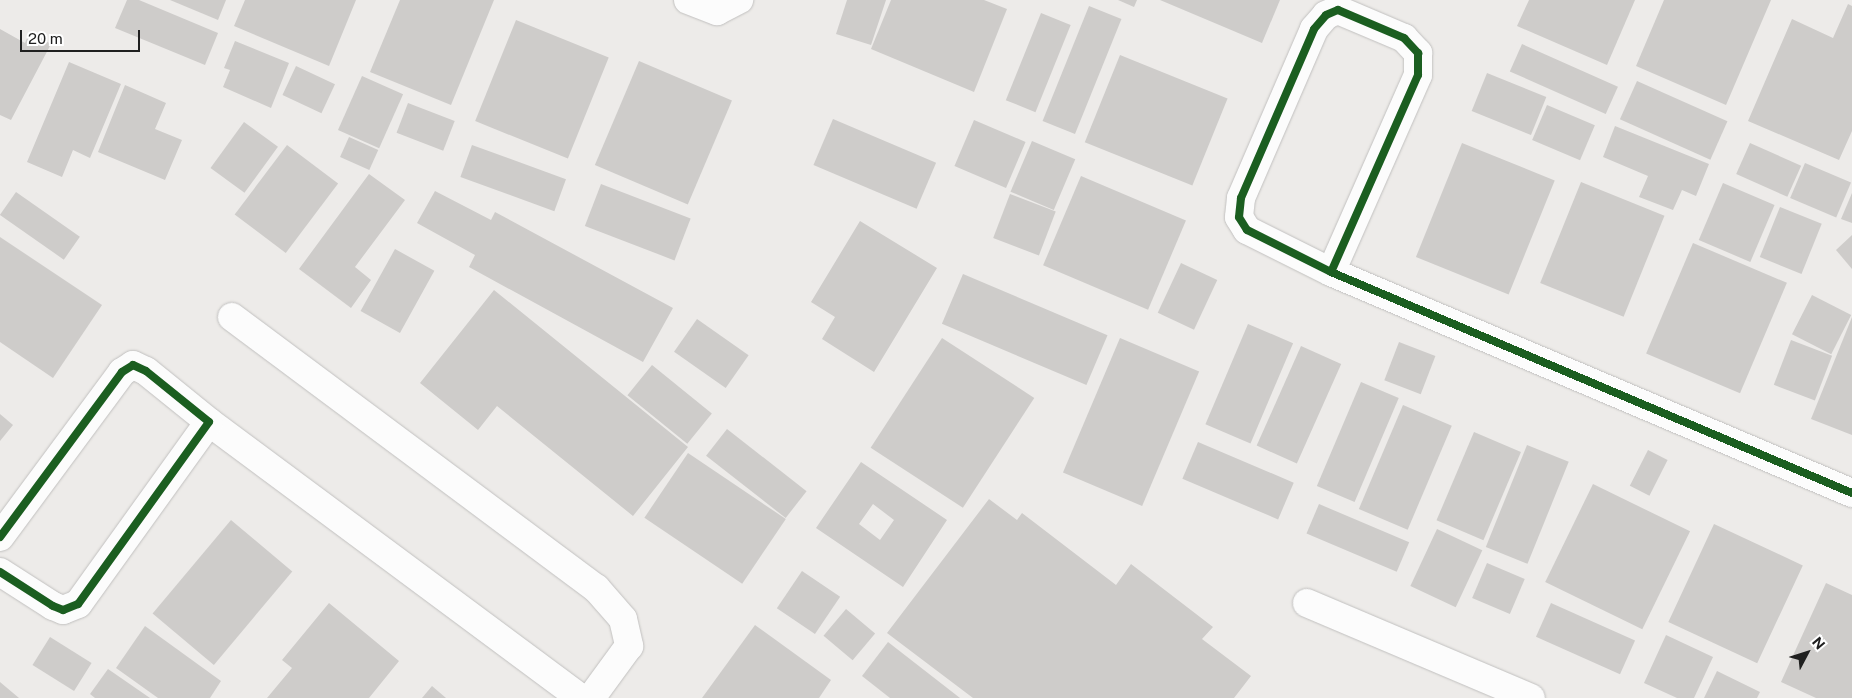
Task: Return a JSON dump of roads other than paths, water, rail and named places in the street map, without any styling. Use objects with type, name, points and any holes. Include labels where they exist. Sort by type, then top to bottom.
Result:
[{"type":"street","points":[[688,0],[717,11],[739,0]]},
{"type":"street","points":[[1331,272],[1418,75],[1418,54],[1404,38],[1338,10],[1326,15],[1314,29],[1241,198],[1239,217],[1247,230],[1331,272],[1852,493]]},
{"type":"street","points":[[232,317],[596,588],[623,619],[629,646],[591,698]]},
{"type":"street","points":[[0,537],[122,372],[133,365],[146,371],[209,422],[580,698]]},
{"type":"street","points":[[0,572],[53,606],[63,610],[78,604],[209,422]]},
{"type":"street","points":[[1307,603],[1531,698]]}]
